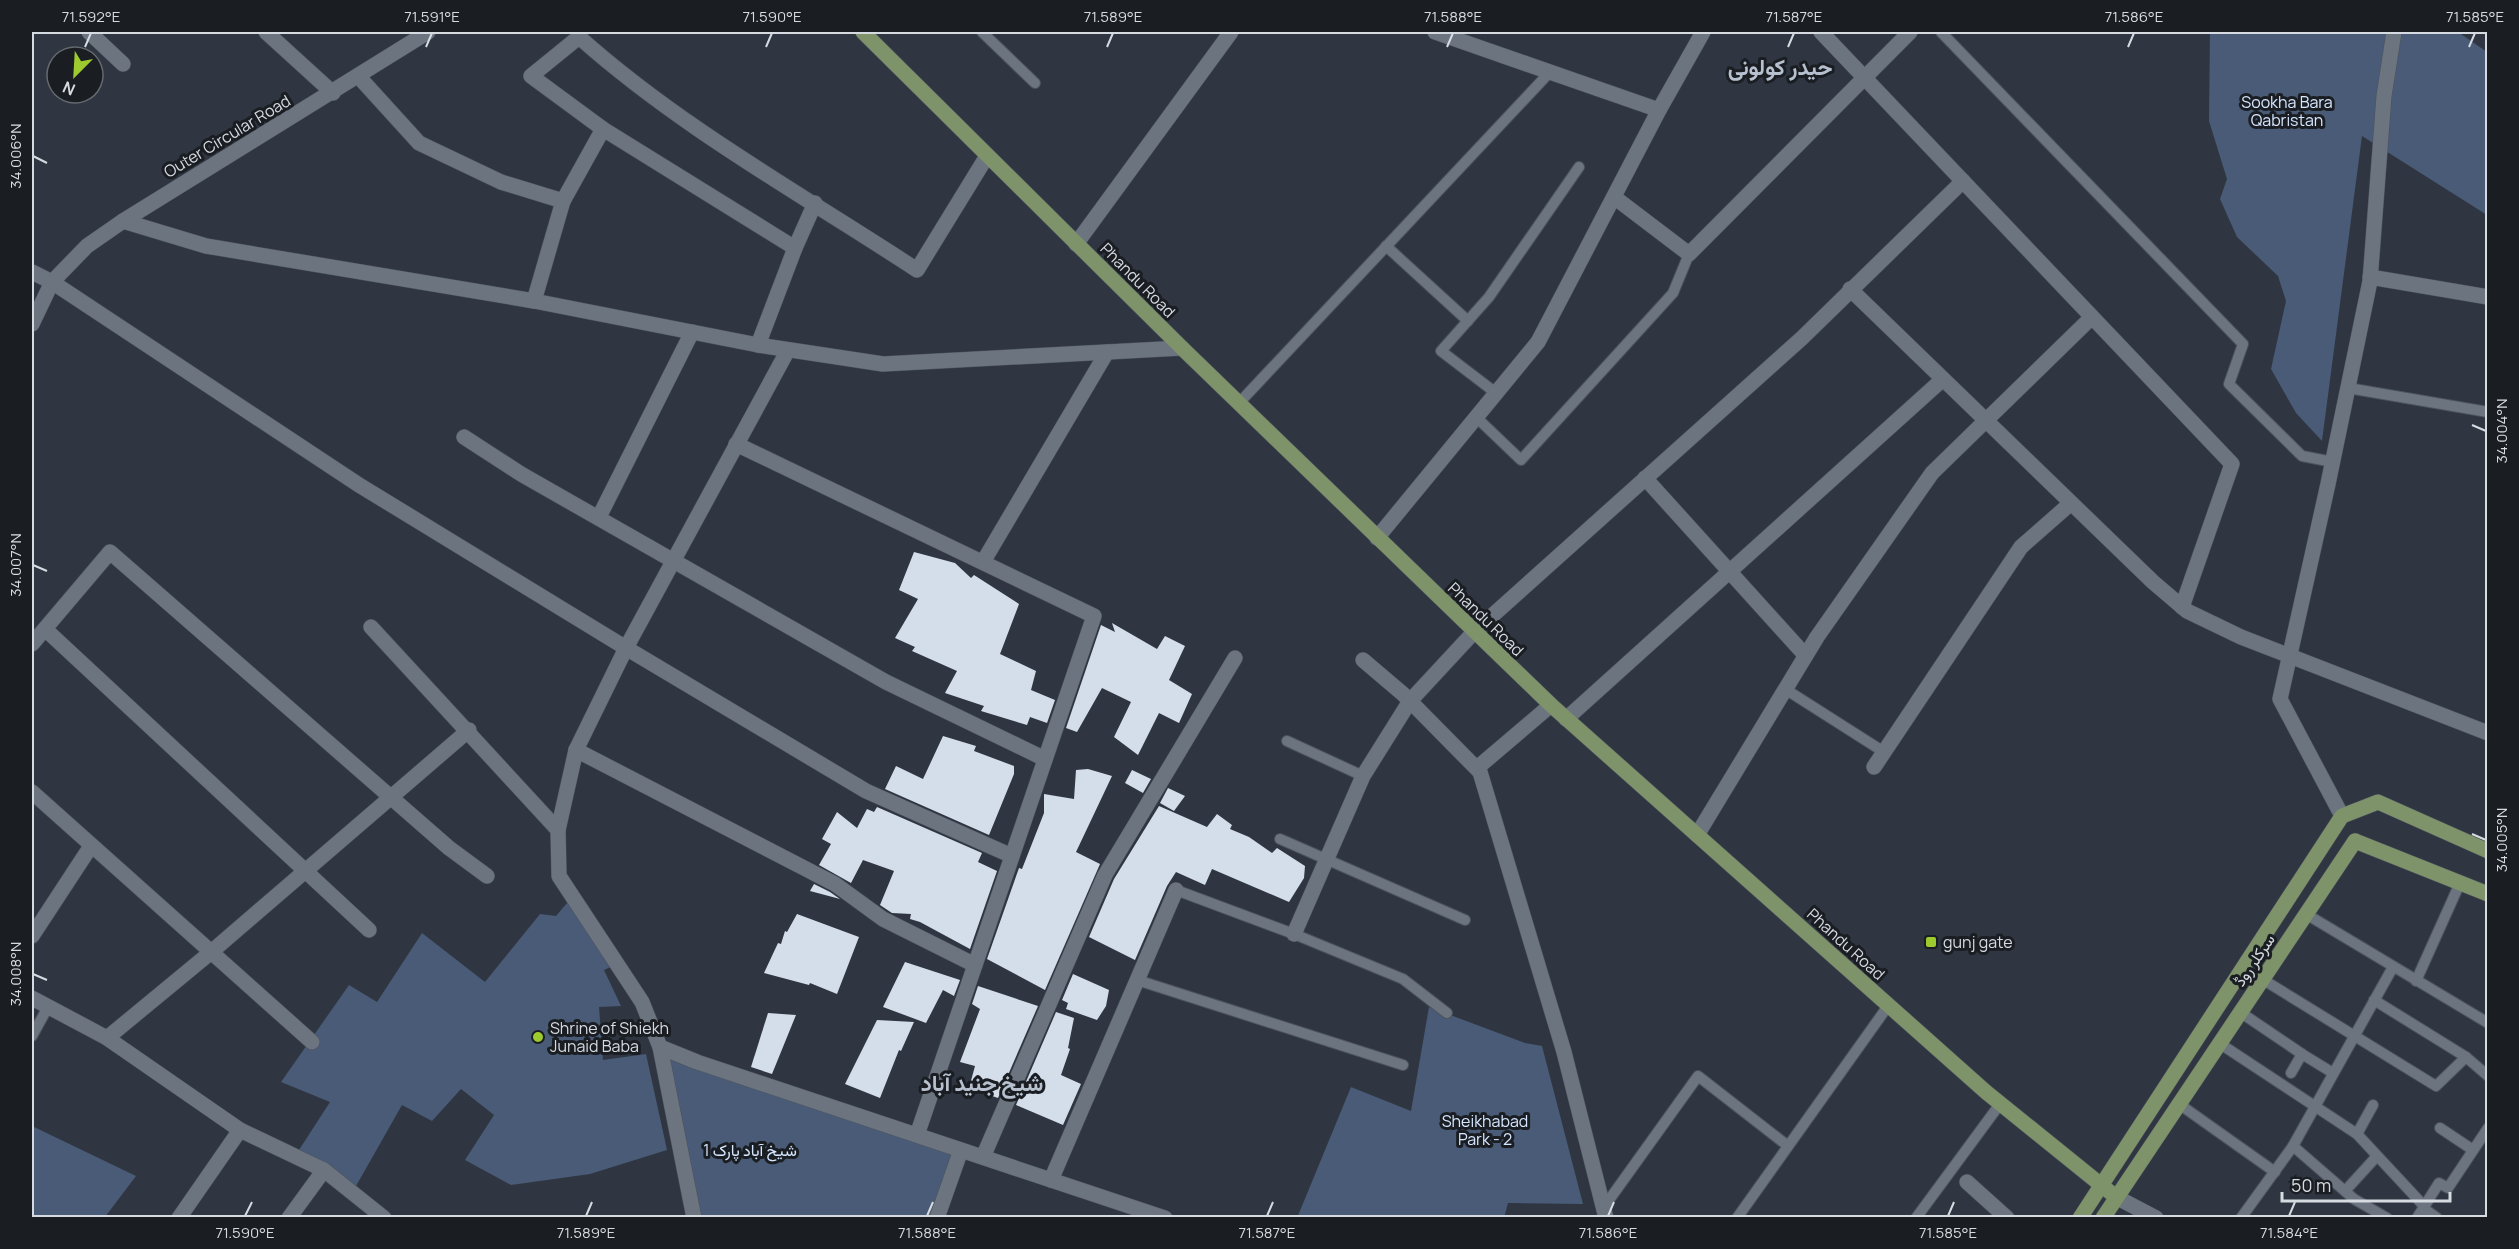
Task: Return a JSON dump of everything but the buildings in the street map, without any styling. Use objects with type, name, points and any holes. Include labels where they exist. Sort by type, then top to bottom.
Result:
[{"type":"main road","name":"Phandu Road","points":[[863,32],[1182,348],[1566,719],[2000,1104],[2116,1197]]},
{"type":"main road","points":[[2080,1218],[2342,816],[2378,802],[2487,851]]},
{"type":"main road","points":[[2342,816],[2355,841],[2487,894]]},
{"type":"main road","name":"سرکلر روڈ","points":[[2103,1218],[2355,841]]},
{"type":"street","points":[[89,32],[123,64]]},
{"type":"street","points":[[266,32],[333,93]]},
{"type":"street","name":"Outer Circular Road","points":[[32,324],[52,282],[87,246],[123,221],[359,77],[428,32]]},
{"type":"street","points":[[1076,244],[1231,32]]},
{"type":"street","points":[[1435,32],[1659,110]]},
{"type":"street","points":[[1377,538],[1538,342],[1659,110],[1703,32]]},
{"type":"street","points":[[1821,32],[2232,464],[2182,607]]},
{"type":"street","points":[[1614,197],[1689,254],[1910,32]]},
{"type":"street","points":[[2342,816],[2280,699],[2333,462],[2370,277],[2384,96],[2394,32]]},
{"type":"street","points":[[795,248],[603,129],[531,76],[582,34],[612,67],[676,115],[917,270],[987,156]]},
{"type":"street","points":[[359,77],[419,143],[501,182],[563,201]]},
{"type":"street","points":[[534,301],[563,201],[603,129]]},
{"type":"street","points":[[1293,934],[1363,776],[1410,701],[1474,632],[1802,338],[1963,181]]},
{"type":"street","points":[[758,345],[815,203]]},
{"type":"street","points":[[123,221],[206,246],[534,301],[758,345],[883,364],[1182,348]]},
{"type":"street","points":[[32,272],[52,282],[359,485],[626,648],[866,791],[1012,856]]},
{"type":"street","points":[[2370,277],[2487,297]]},
{"type":"street","points":[[1850,289],[2182,607],[2241,637],[2289,657],[2487,734]]},
{"type":"street","points":[[1696,835],[1805,655],[1932,473],[1984,419],[2092,317]]},
{"type":"street","points":[[599,517],[692,332]]},
{"type":"street","points":[[694,1218],[660,1047],[642,1002],[559,876],[558,830],[576,750],[626,648],[676,560],[788,350]]},
{"type":"street","points":[[983,562],[1107,352]]},
{"type":"street","points":[[1566,719],[1943,379]]},
{"type":"street","points":[[464,437],[521,474],[886,681],[1045,759]]},
{"type":"street","points":[[736,444],[1094,616],[917,1135]]},
{"type":"street","points":[[1645,478],[1805,655]]},
{"type":"street","points":[[1874,767],[2021,548],[2071,503]]},
{"type":"street","points":[[32,644],[110,552],[449,848],[487,876]]},
{"type":"street","points":[[371,627],[469,730],[558,830]]},
{"type":"street","points":[[45,629],[369,930]]},
{"type":"street","points":[[983,1157],[1105,875],[1235,658]]},
{"type":"street","points":[[1363,660],[1410,701],[1480,772],[1564,1052],[1605,1212]]},
{"type":"street","points":[[1477,768],[1551,705]]},
{"type":"street","points":[[107,1038],[210,953],[469,730]]},
{"type":"street","points":[[576,750],[835,884],[883,919],[975,965]]},
{"type":"street","points":[[32,792],[312,1042]]},
{"type":"street","points":[[32,936],[91,846]]},
{"type":"street","points":[[1051,1180],[1176,890]]},
{"type":"street","points":[[32,998],[107,1038],[240,1130],[324,1170],[384,1218]]},
{"type":"street","points":[[660,1047],[1165,1218]]},
{"type":"street","points":[[179,1218],[240,1130]]},
{"type":"street","points":[[937,1218],[960,1150]]},
{"type":"street","points":[[290,1218],[324,1170]]},
{"type":"street","points":[[1967,1182],[2007,1218]]},
{"type":"street","points":[[2116,1197],[2156,1218]]},
{"type":"lane","points":[[982,32],[1035,83]]},
{"type":"lane","points":[[1941,32],[2243,344],[2229,384],[2302,456],[2333,462]]},
{"type":"lane","points":[[1239,403],[1550,72]]},
{"type":"lane","points":[[1496,393],[1441,351],[1489,297],[1579,167]]},
{"type":"lane","points":[[1386,246],[1468,321]]},
{"type":"lane","points":[[1476,417],[1521,460],[1673,293],[1689,254]]},
{"type":"lane","points":[[2348,387],[2487,412]]},
{"type":"lane","points":[[1785,689],[1884,752]]},
{"type":"lane","points":[[1287,741],[1363,776]]},
{"type":"lane","points":[[1280,839],[1465,920]]},
{"type":"lane","points":[[2416,981],[2460,883]]},
{"type":"lane","points":[[1176,890],[1403,979],[1447,1013]]},
{"type":"lane","points":[[2306,914],[2487,1023]]},
{"type":"lane","points":[[2241,1218],[2293,1146],[2392,967]]},
{"type":"lane","points":[[2262,979],[2436,1086],[2466,1057]]},
{"type":"lane","points":[[1137,980],[1402,1065]]},
{"type":"lane","points":[[2374,1000],[2466,1057],[2487,1076]]},
{"type":"lane","points":[[1737,1218],[1888,1006]]},
{"type":"lane","points":[[32,1036],[48,1007]]},
{"type":"lane","points":[[2240,1012],[2333,1074]]},
{"type":"lane","points":[[2219,1043],[2314,1108],[2357,1134],[2421,1210],[2437,1218]]},
{"type":"lane","points":[[2291,1072],[2302,1054]]},
{"type":"lane","points":[[1605,1212],[1698,1076],[1788,1146]]},
{"type":"lane","points":[[1916,1218],[2000,1104]]},
{"type":"lane","points":[[2179,1104],[2275,1172]]},
{"type":"lane","points":[[2357,1134],[2373,1105]]},
{"type":"lane","points":[[2440,1128],[2473,1150]]},
{"type":"lane","points":[[2421,1210],[2439,1183],[2448,1188],[2487,1131]]},
{"type":"lane","points":[[2293,1146],[2345,1191],[2387,1218]]},
{"type":"lane","points":[[2345,1191],[2377,1156]]},
{"type":"green space","name":"Sookha Bara Qabristan","points":[[2210,32],[2458,32],[2487,52],[2487,215],[2362,136],[2322,441],[2296,413],[2271,369],[2286,301],[2278,276],[2237,237],[2220,199],[2227,179],[2209,121]]},
{"type":"green space","points":[[573,896],[617,964],[604,970],[621,1006],[599,1007],[603,1060],[646,1054],[667,1150],[590,1174],[511,1185],[465,1160],[494,1115],[461,1089],[432,1121],[402,1105],[356,1186],[297,1153],[330,1102],[281,1082],[349,985],[377,1002],[422,933],[485,982],[540,914],[556,916]]},
{"type":"green space","name":"Sheikhabad Park - 2","points":[[1429,1007],[1525,1043],[1542,1046],[1583,1204],[1508,1203],[1504,1218],[1297,1218],[1351,1087],[1411,1111]]},
{"type":"green space","name":"شیخ آباد پارک 1","points":[[660,1047],[961,1150],[937,1217],[694,1217]]},
{"type":"green space","points":[[32,1126],[136,1176],[105,1217],[32,1217]]},
{"type":"place","name":"gunj gate","points":[[1931,942]]},
{"type":"place","name":"Shrine of Shiekh Junaid Baba","points":[[538,1037]]},
{"type":"district","name":"حیدر کولونی","points":[[1780,67]]},
{"type":"district","name":"شیخ جنید آباد","points":[[982,1083]]}]
